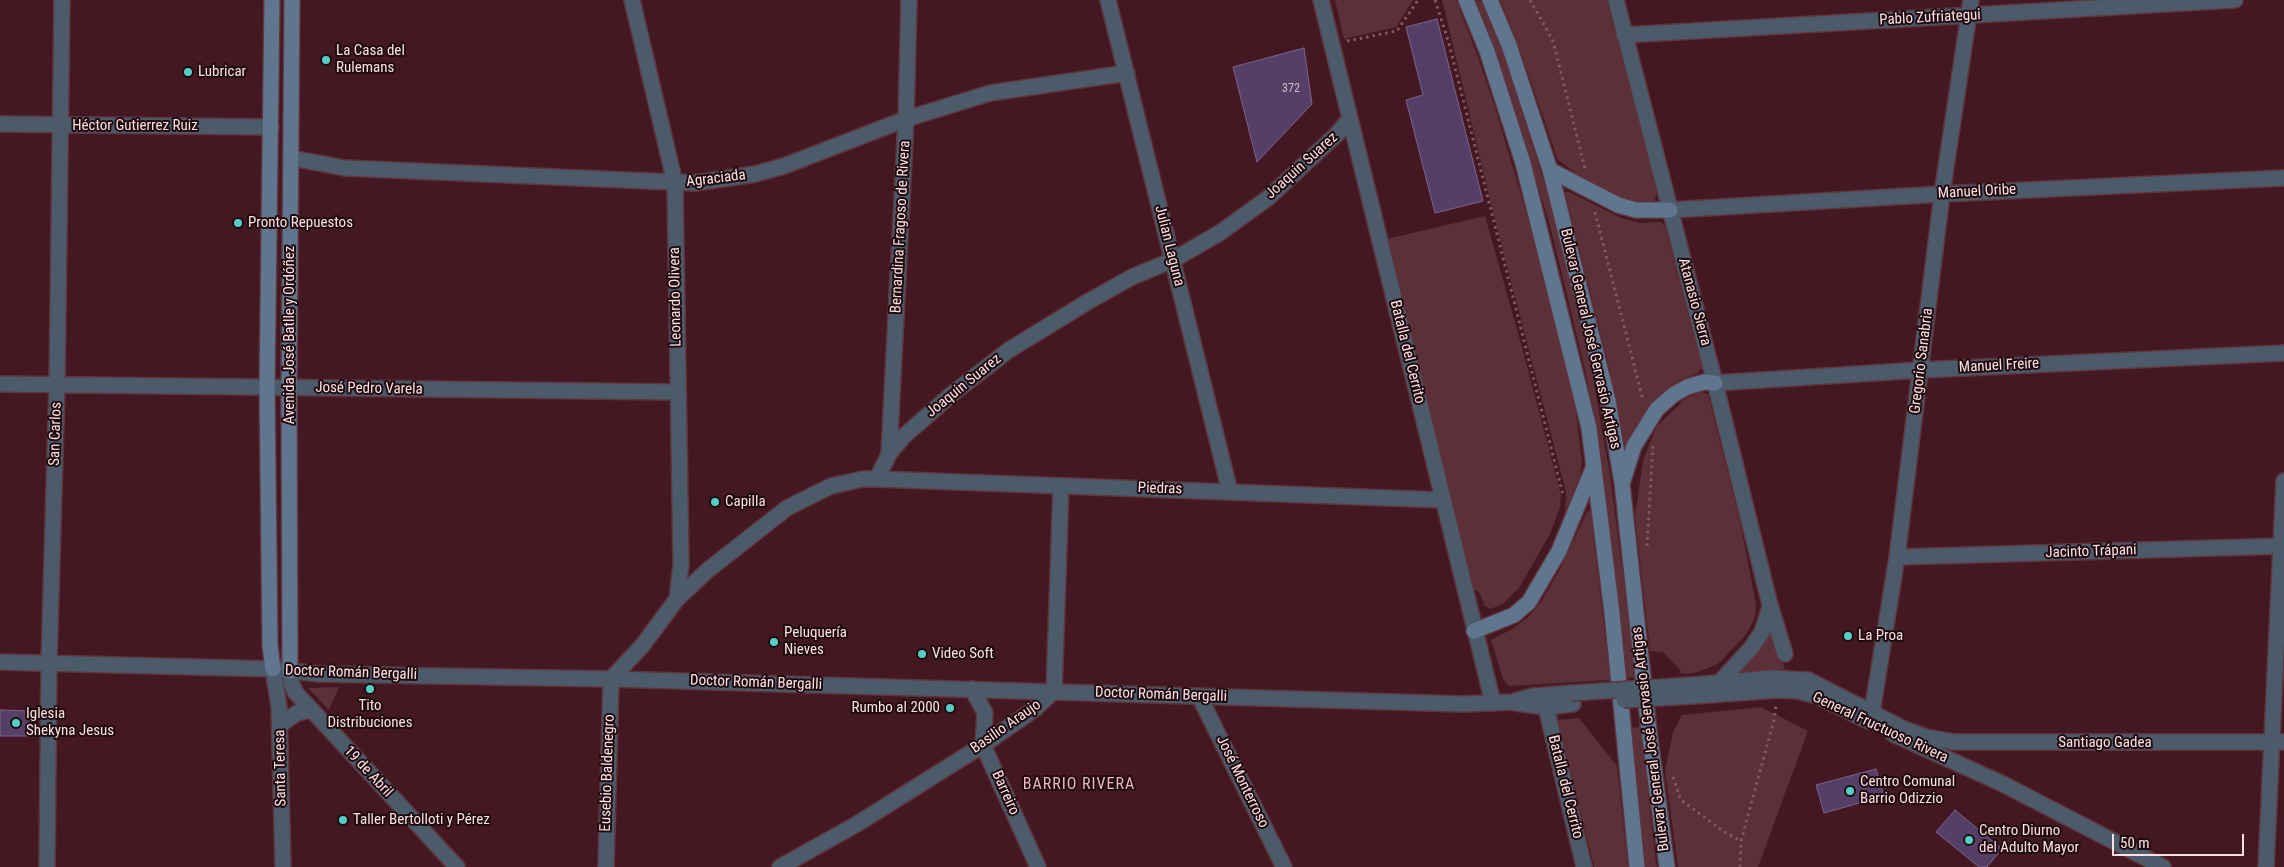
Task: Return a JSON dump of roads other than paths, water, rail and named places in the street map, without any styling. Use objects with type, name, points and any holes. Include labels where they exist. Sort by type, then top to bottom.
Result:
[{"type":"main road","name":"Avenida José Batlle y Ordóñez","points":[[272,0],[267,387],[270,645],[273,669]]},
{"type":"main road","name":"Avenida José Batlle y Ordóñez","points":[[290,671],[289,388],[292,0]]},
{"type":"main road","name":"Bulevar General José Gervasio Artigas","points":[[1466,0],[1487,51],[1523,163],[1587,418],[1612,613],[1637,867]]},
{"type":"main road","name":"Bulevar General José Gervasio Artigas","points":[[1490,0],[1509,45],[1550,170],[1608,400],[1622,483],[1648,722],[1667,867]]},
{"type":"main road","points":[[1550,170],[1618,205],[1636,210],[1670,210]]},
{"type":"main road","points":[[1622,483],[1634,446],[1657,409],[1687,386],[1704,382],[1715,383]]},
{"type":"main road","points":[[1474,630],[1514,615],[1529,602],[1559,551],[1594,464]]},
{"type":"street","name":"San Carlos","points":[[47,867],[49,663],[57,384],[62,0]]},
{"type":"street","name":"Leonardo Olivera","points":[[632,0],[675,183],[681,564],[677,599]]},
{"type":"street","name":"Bernardina Fragoso de Rivera","points":[[890,454],[906,119],[909,0]]},
{"type":"street","name":"Julian Laguna","points":[[1108,0],[1230,492]]},
{"type":"street","name":"Batalla del Cerrito","points":[[1321,0],[1493,704]]},
{"type":"street","name":"Atanasio Sierra","points":[[1616,0],[1770,605],[1785,654]]},
{"type":"street","name":"Gregorio Sanabria","points":[[1869,716],[1898,557],[1942,194],[1971,0]]},
{"type":"street","name":"Pablo Zufriategui","points":[[1624,35],[2235,0]]},
{"type":"street","name":"Agraciada","points":[[291,158],[345,168],[675,183],[726,180],[784,166],[906,119],[990,92],[1127,73]]},
{"type":"street","name":"Joaquin Suarez","points":[[877,479],[890,454],[904,436],[952,394],[1009,350],[1132,277],[1173,260],[1221,232],[1268,198],[1350,120]]},
{"type":"street","name":"Héctor Gutierrez Ruiz","points":[[0,124],[271,127]]},
{"type":"street","name":"Manuel Oribe","points":[[1670,210],[1942,194],[2284,178]]},
{"type":"street","name":"Manuel Freire","points":[[1715,383],[1921,370],[2284,353]]},
{"type":"street","name":"José Pedro Varela","points":[[0,384],[677,392]]},
{"type":"street","points":[[611,679],[642,646],[677,599],[736,547],[787,508],[831,486],[863,479],[877,479]]},
{"type":"street","name":"Piedras","points":[[877,479],[1443,500]]},
{"type":"street","points":[[2266,867],[2278,742],[2284,481]]},
{"type":"street","name":"Basilio Araujo","points":[[780,867],[857,824],[983,745],[1036,708],[1054,691],[1061,486]]},
{"type":"street","name":"Jacinto Trápani","points":[[1898,557],[2283,546]]},
{"type":"street","points":[[1719,683],[1751,648],[1762,632],[1770,605]]},
{"type":"street","name":"Doctor Román Bergalli","points":[[0,662],[273,669],[319,674],[611,679],[1493,704],[1512,702],[1533,696],[1572,698],[1693,691]]},
{"type":"street","name":"Santa Teresa","points":[[273,669],[278,691],[280,725],[283,867]]},
{"type":"street","name":"19 de Abril","points":[[290,671],[291,683],[296,693],[310,710],[457,867]]},
{"type":"street","name":"General Fructuoso Rivera","points":[[1693,691],[1719,683],[1771,678],[1800,678],[1824,687],[1869,716],[2163,867]]},
{"type":"street","name":"Eusebio Baldenegro","points":[[606,867],[611,679]]},
{"type":"street","name":"Barreiro","points":[[972,689],[985,713],[983,745],[1038,867]]},
{"type":"street","name":"General Fructuoso Rivera","points":[[1693,691],[1778,690],[1799,692],[1817,696],[1926,737]]},
{"type":"street","name":"José Monterroso","points":[[1200,696],[1284,867]]},
{"type":"street","name":"Doctor Román Bergalli","points":[[1512,702],[1546,707],[1572,698]]},
{"type":"street","name":"Batalla del Cerrito","points":[[1546,707],[1584,867]]},
{"type":"street","points":[[280,725],[297,713],[310,710]]},
{"type":"street","name":"Santiago Gadea","points":[[1926,737],[1954,742],[1984,743],[2278,742]]},
{"type":"place","name":"La Casa del Rulemans","points":[[326,60]]},
{"type":"place","name":"Lubricar","points":[[188,72]]},
{"type":"place","name":"Pronto Repuestos","points":[[238,223]]},
{"type":"place","name":"Capilla","points":[[715,502]]},
{"type":"place","name":"La Proa","points":[[1848,636]]},
{"type":"place","name":"Peluquería Nieves","points":[[774,642]]},
{"type":"place","name":"Video Soft","points":[[922,654]]},
{"type":"place","name":"Tito Distribuciones","points":[[370,689]]},
{"type":"place","name":"Rumbo al 2000","points":[[950,708]]},
{"type":"place","name":"Iglesia Shekyna Jesus","points":[[16,723]]},
{"type":"place","name":"Centro Comunal Barrio Odizzio","points":[[1850,791]]},
{"type":"place","name":"Taller Bertolloti y Pérez","points":[[343,820]]},
{"type":"place","name":"Centro Diurno del Adulto Mayor","points":[[1969,840]]},
{"type":"district","name":"BARRIO RIVERA","points":[[1079,785]]}]
